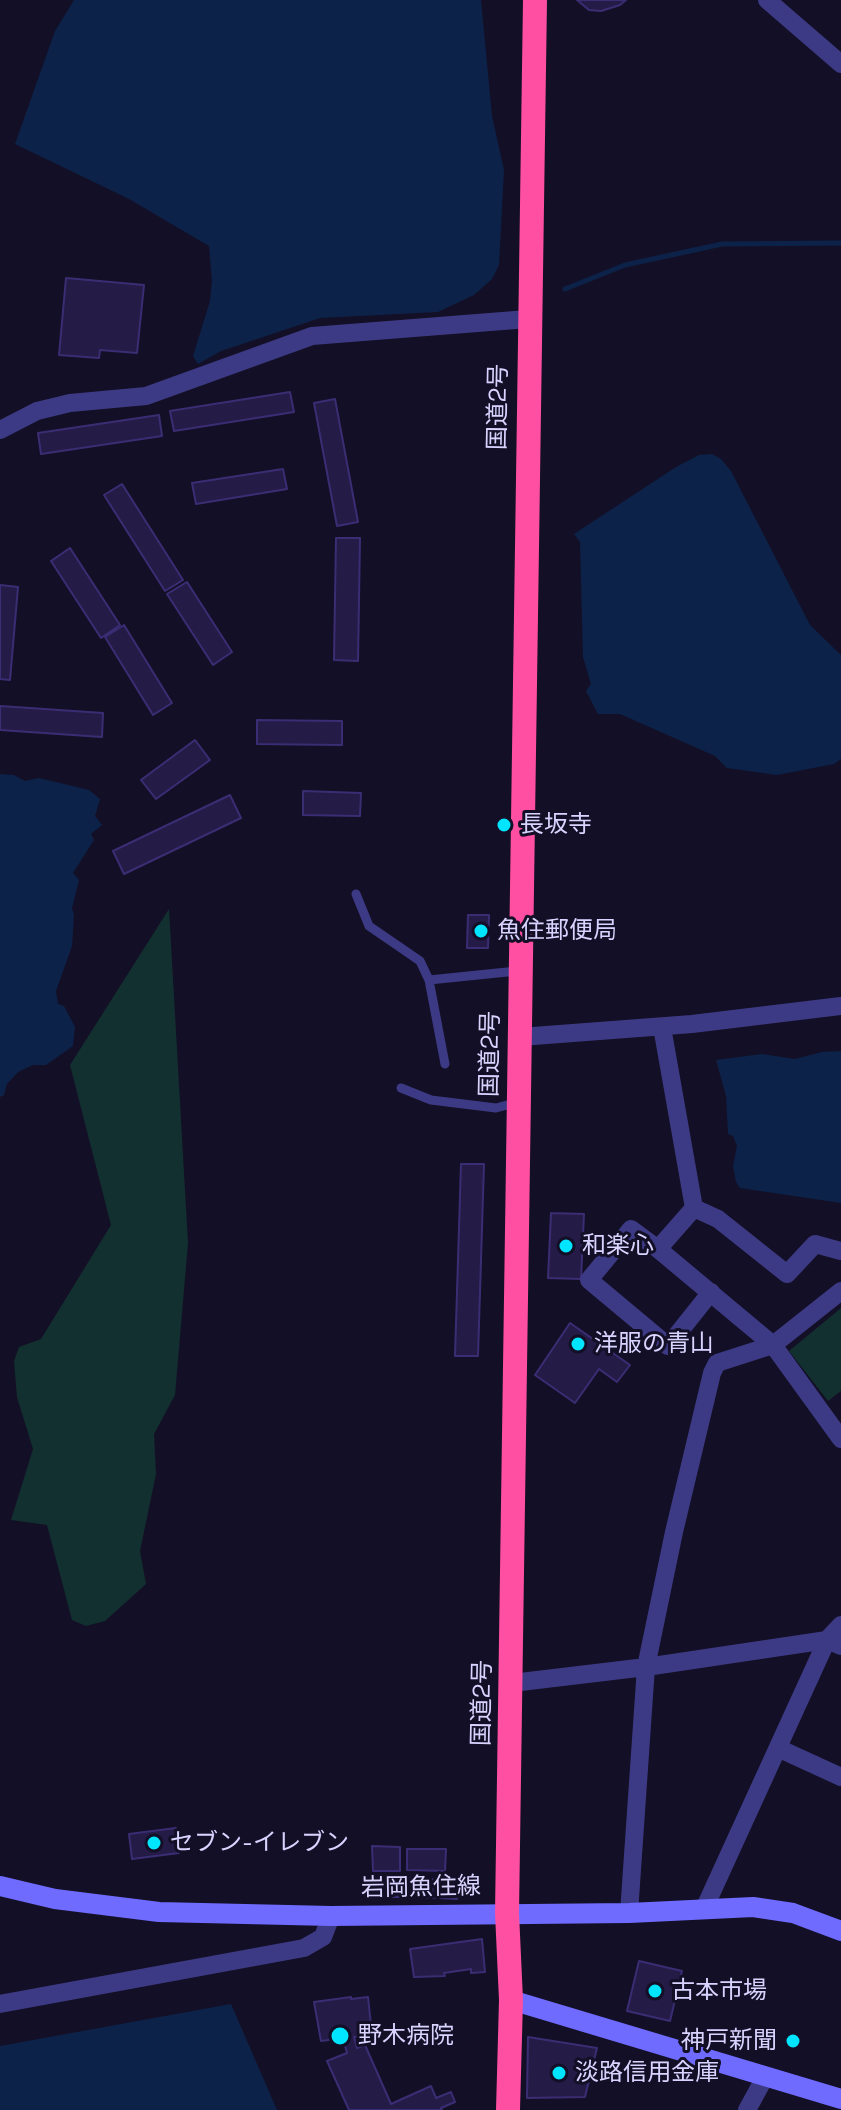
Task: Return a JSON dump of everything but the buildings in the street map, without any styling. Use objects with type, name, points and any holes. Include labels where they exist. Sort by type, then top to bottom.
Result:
[{"type":"highway","name":"国道2号","points":[[508,2110],[511,2000],[507,1913],[535,0]]},
{"type":"main road","name":"岩岡魚住線","points":[[0,1886],[55,1899],[159,1912],[331,1916],[629,1913],[753,1907],[793,1913],[841,1931]]},
{"type":"main road","points":[[511,2000],[841,2099]]},
{"type":"street","points":[[767,0],[841,64]]},
{"type":"street","points":[[0,430],[37,411],[70,403],[146,396],[312,336],[528,319]]},
{"type":"street","points":[[520,1037],[662,1027],[841,1006]]},
{"type":"street","points":[[662,1027],[694,1208]]},
{"type":"street","points":[[658,1249],[694,1208]]},
{"type":"street","points":[[694,1208],[718,1219],[787,1274],[815,1244],[841,1251]]},
{"type":"street","points":[[711,1292],[668,1346],[589,1280],[631,1229],[711,1292],[773,1345],[841,1439]]},
{"type":"street","points":[[629,1913],[646,1667],[712,1373],[717,1363],[773,1345],[841,1291]]},
{"type":"street","points":[[705,1907],[841,1625]]},
{"type":"street","points":[[512,1683],[834,1643]]},
{"type":"street","points":[[780,1749],[841,1777]]},
{"type":"street","points":[[0,2004],[304,1948],[323,1937],[331,1916]]},
{"type":"street","points":[[747,2110],[765,2077]]},
{"type":"lane","points":[[356,894],[369,926],[420,961],[429,980],[445,1064]]},
{"type":"lane","points":[[429,980],[521,971]]},
{"type":"lane","points":[[401,1088],[431,1100],[496,1108],[518,1102]]},
{"type":"green space","points":[[169,909],[188,1243],[175,1395],[154,1434],[156,1474],[140,1551],[146,1584],[105,1621],[86,1626],[72,1620],[47,1525],[11,1520],[33,1449],[17,1397],[14,1361],[19,1347],[41,1339],[111,1225],[70,1065]]},
{"type":"green space","points":[[841,1308],[841,1391],[828,1401],[789,1351]]},
{"type":"water","points":[[74,0],[481,0],[492,116],[504,170],[499,265],[492,279],[474,295],[438,312],[320,318],[221,351],[198,364],[193,356],[210,301],[212,281],[209,246],[129,199],[15,144],[55,31]]},
{"type":"water","points":[[712,454],[731,471],[810,625],[841,655],[841,759],[834,764],[777,775],[727,768],[715,756],[620,714],[598,714],[586,691],[591,684],[583,657],[580,542],[574,534],[676,467],[699,455]]},
{"type":"water","points":[[0,774],[14,775],[25,781],[39,778],[89,790],[100,799],[95,816],[102,825],[91,834],[94,840],[73,873],[79,880],[72,908],[72,946],[56,991],[58,1004],[64,1006],[75,1027],[73,1046],[46,1065],[33,1065],[18,1072],[0,1097]]},
{"type":"water","points":[[841,1051],[841,1203],[740,1188],[733,1166],[737,1146],[733,1136],[728,1134],[726,1096],[716,1060],[762,1054],[795,1059]]},
{"type":"water","points":[[231,2004],[277,2110],[0,2110],[0,2046]]},
{"type":"waterway","points":[[565,289],[625,265],[722,244],[841,243]]},
{"type":"place","name":"長坂寺","points":[[504,825]]},
{"type":"place","name":"魚住郵便局","points":[[481,931]]},
{"type":"place","name":"和楽心","points":[[566,1246]]},
{"type":"place","name":"洋服の青山","points":[[578,1344]]},
{"type":"place","name":"セブン-イレブン","points":[[154,1843]]},
{"type":"place","name":"古本市場","points":[[655,1991]]},
{"type":"place","name":"野木病院","points":[[340,2036]]},
{"type":"place","name":"神戸新聞","points":[[793,2041]]},
{"type":"place","name":"淡路信用金庫","points":[[559,2073]]}]
